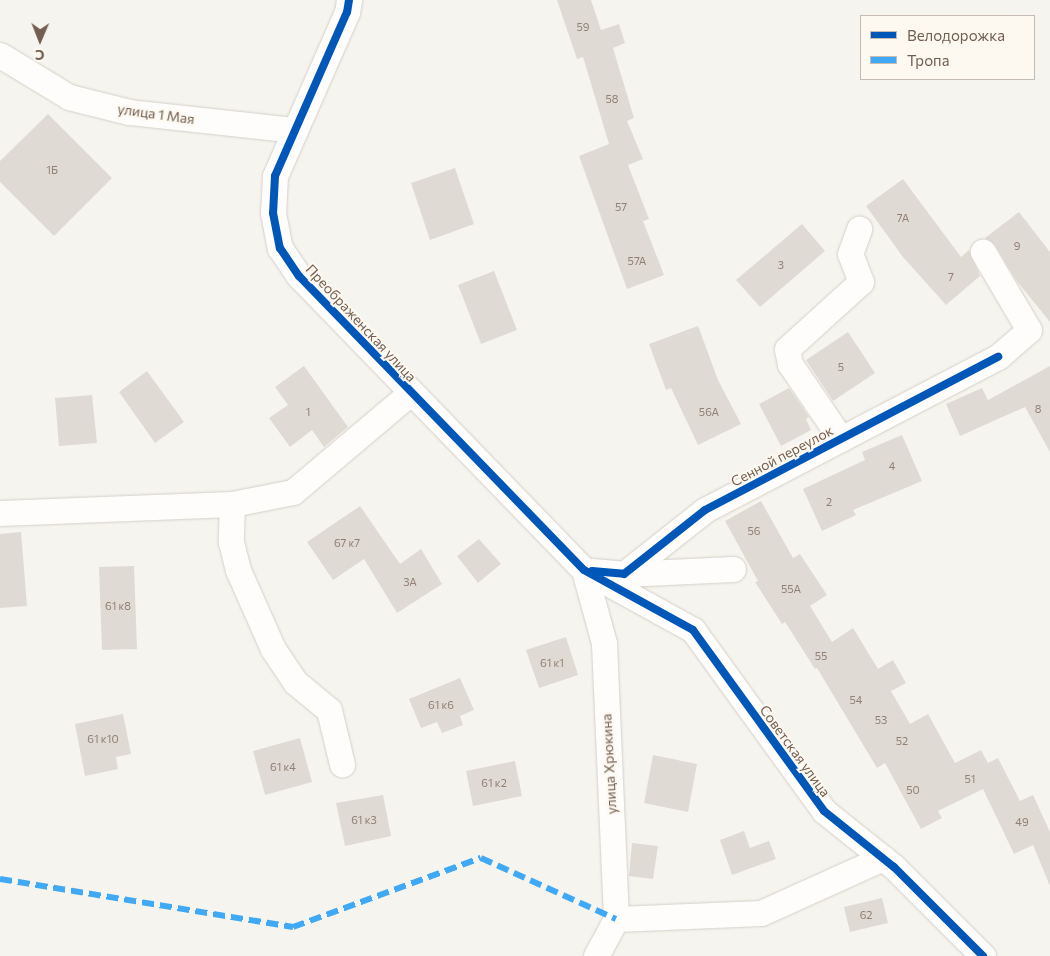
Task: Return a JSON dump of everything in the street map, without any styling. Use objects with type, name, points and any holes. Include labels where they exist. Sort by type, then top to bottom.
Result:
[{"type":"street","name":"Преображенская улица","points":[[348,6],[275,176],[273,213],[280,248],[299,276],[410,393],[584,570]]},
{"type":"street","name":"улица 1 Мая","points":[[0,55],[69,97],[120,110],[295,130]]},
{"type":"street","points":[[841,439],[790,364],[787,349],[861,282],[850,254],[859,229]]},
{"type":"street","name":"Сенной переулок","points":[[624,574],[705,510],[998,357],[1029,330],[984,252]]},
{"type":"street","name":"Преображенская улица","points":[[0,514],[232,504],[293,492],[410,393]]},
{"type":"street","points":[[232,504],[231,542],[238,570],[273,649],[295,682],[329,710],[342,764]]},
{"type":"street","points":[[584,570],[624,574],[733,569]]},
{"type":"street","name":"Советская улица","points":[[584,570],[693,630],[824,812],[883,858],[983,956]]},
{"type":"street","name":"улица Хрюкина","points":[[584,570],[604,643],[616,919]]},
{"type":"street","points":[[596,956],[616,919],[761,913],[883,858]]},
{"type":"building","points":[[557,0],[591,0],[601,30],[619,24],[625,43],[613,48],[634,118],[627,121],[643,159],[628,165],[649,219],[643,221],[664,275],[627,289],[579,156],[609,144],[583,57],[577,59]]},
{"type":"building","points":[[48,114],[112,178],[54,236],[0,182],[0,161]]},
{"type":"building","points":[[455,168],[474,224],[430,240],[411,183]]},
{"type":"building","points":[[903,179],[961,257],[969,250],[980,276],[946,305],[903,257],[866,206]]},
{"type":"building","points":[[1019,212],[1050,252],[1050,322],[1016,280],[995,245],[985,238]]},
{"type":"building","points":[[802,224],[825,251],[760,307],[736,280]]},
{"type":"building","points":[[494,271],[517,330],[481,344],[458,285]]},
{"type":"building","points":[[698,326],[718,380],[741,424],[698,445],[671,388],[666,390],[649,344]]},
{"type":"building","points":[[848,332],[875,373],[833,401],[806,360]]},
{"type":"building","points":[[304,366],[348,427],[324,447],[312,430],[290,447],[269,418],[288,405],[275,387]]},
{"type":"building","points":[[1050,366],[1050,452],[1025,407],[960,436],[946,404],[982,388],[988,400]]},
{"type":"building","points":[[147,371],[184,422],[155,443],[119,392]]},
{"type":"building","points":[[789,388],[809,417],[806,419],[811,430],[781,446],[759,404]]},
{"type":"building","points":[[92,395],[97,443],[59,446],[55,398]]},
{"type":"building","points":[[902,435],[922,481],[853,510],[856,515],[822,531],[803,489],[865,460],[862,452]]},
{"type":"building","points":[[761,501],[793,558],[800,554],[827,595],[810,606],[832,642],[853,628],[878,669],[893,660],[906,683],[891,691],[910,724],[928,714],[955,763],[981,750],[988,763],[998,758],[1020,801],[1033,795],[1050,832],[1050,886],[1033,845],[1014,854],[983,789],[938,811],[942,818],[921,829],[885,763],[877,768],[817,668],[815,669],[785,622],[782,624],[755,582],[758,581],[725,521]]},
{"type":"building","points":[[360,506],[400,564],[421,549],[442,584],[397,613],[364,559],[333,580],[307,542]]},
{"type":"building","points":[[21,532],[27,606],[0,608],[0,534]]},
{"type":"building","points":[[479,539],[501,564],[478,583],[457,556]]},
{"type":"building","points":[[134,566],[137,649],[102,650],[99,567]]},
{"type":"building","points":[[566,637],[578,675],[539,688],[526,650]]},
{"type":"building","points":[[460,678],[474,710],[460,716],[463,725],[442,733],[437,722],[421,728],[409,699]]},
{"type":"building","points":[[123,714],[131,754],[116,757],[118,769],[85,776],[75,724]]},
{"type":"building","points":[[300,738],[312,782],[265,795],[253,751]]},
{"type":"building","points":[[653,755],[697,764],[688,812],[644,803]]},
{"type":"building","points":[[515,761],[522,796],[473,806],[466,771]]},
{"type":"building","points":[[383,795],[391,836],[345,846],[336,803]]},
{"type":"building","points":[[744,831],[750,848],[769,841],[776,859],[732,875],[720,840]]},
{"type":"building","points":[[632,843],[658,846],[653,879],[629,876]]},
{"type":"building","points":[[882,898],[888,923],[850,932],[844,907]]},
{"type":"marked path","points":[[0,879],[293,927],[481,858],[616,919]]},
{"type":"cycle path","points":[[349,0],[347,12],[275,176],[273,213],[280,248],[299,276],[584,570],[693,630],[824,811],[894,867],[983,956]]},
{"type":"cycle path","points":[[592,571],[624,574],[705,510],[998,357]]}]
